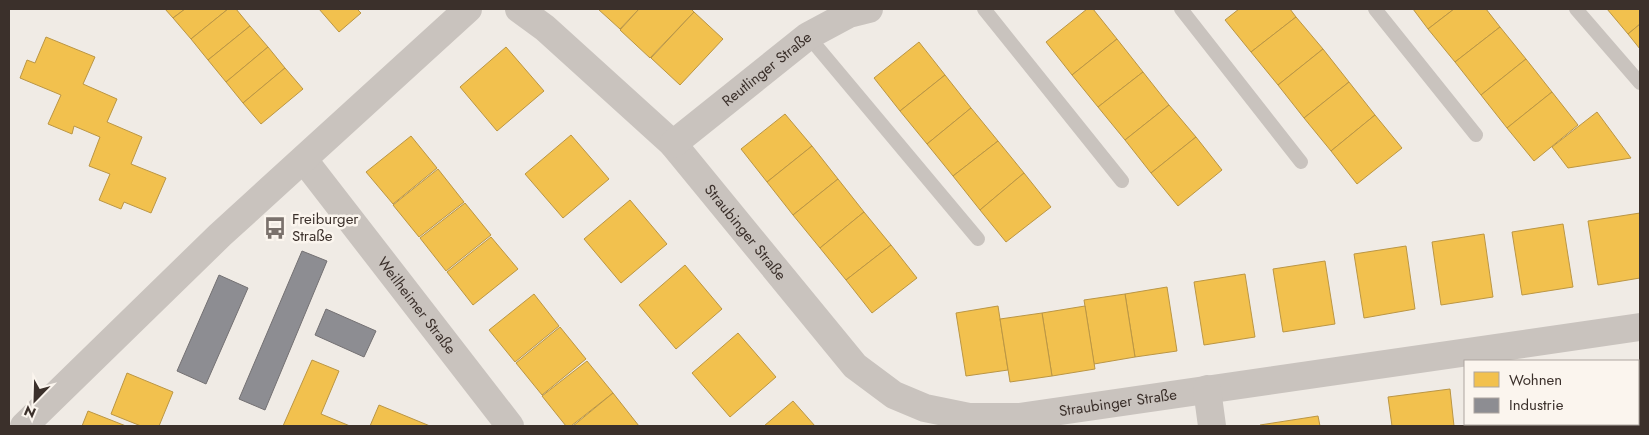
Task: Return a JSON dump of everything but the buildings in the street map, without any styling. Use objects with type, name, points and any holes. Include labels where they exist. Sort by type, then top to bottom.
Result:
[{"type":"street","points":[[24,426],[220,235],[468,9]]},
{"type":"street","name":"Straubinger Straße","points":[[519,9],[545,28],[673,144],[855,366],[922,417],[1019,417],[1207,390],[1506,354],[1640,327]]},
{"type":"street","name":"Reutlinger Straße","points":[[673,144],[808,36],[849,14],[868,9]]},
{"type":"street","name":"Weilheimer Straße","points":[[304,160],[510,426]]},
{"type":"street","points":[[1207,390],[1212,426]]},
{"type":"lane","points":[[984,9],[1122,181]]},
{"type":"lane","points":[[1181,9],[1301,162]]},
{"type":"lane","points":[[1375,9],[1476,135]]},
{"type":"lane","points":[[1576,9],[1640,83]]},
{"type":"lane","points":[[808,36],[978,239]]},
{"type":"place","name":"Freiburger Straße","points":[[275,228]]}]
